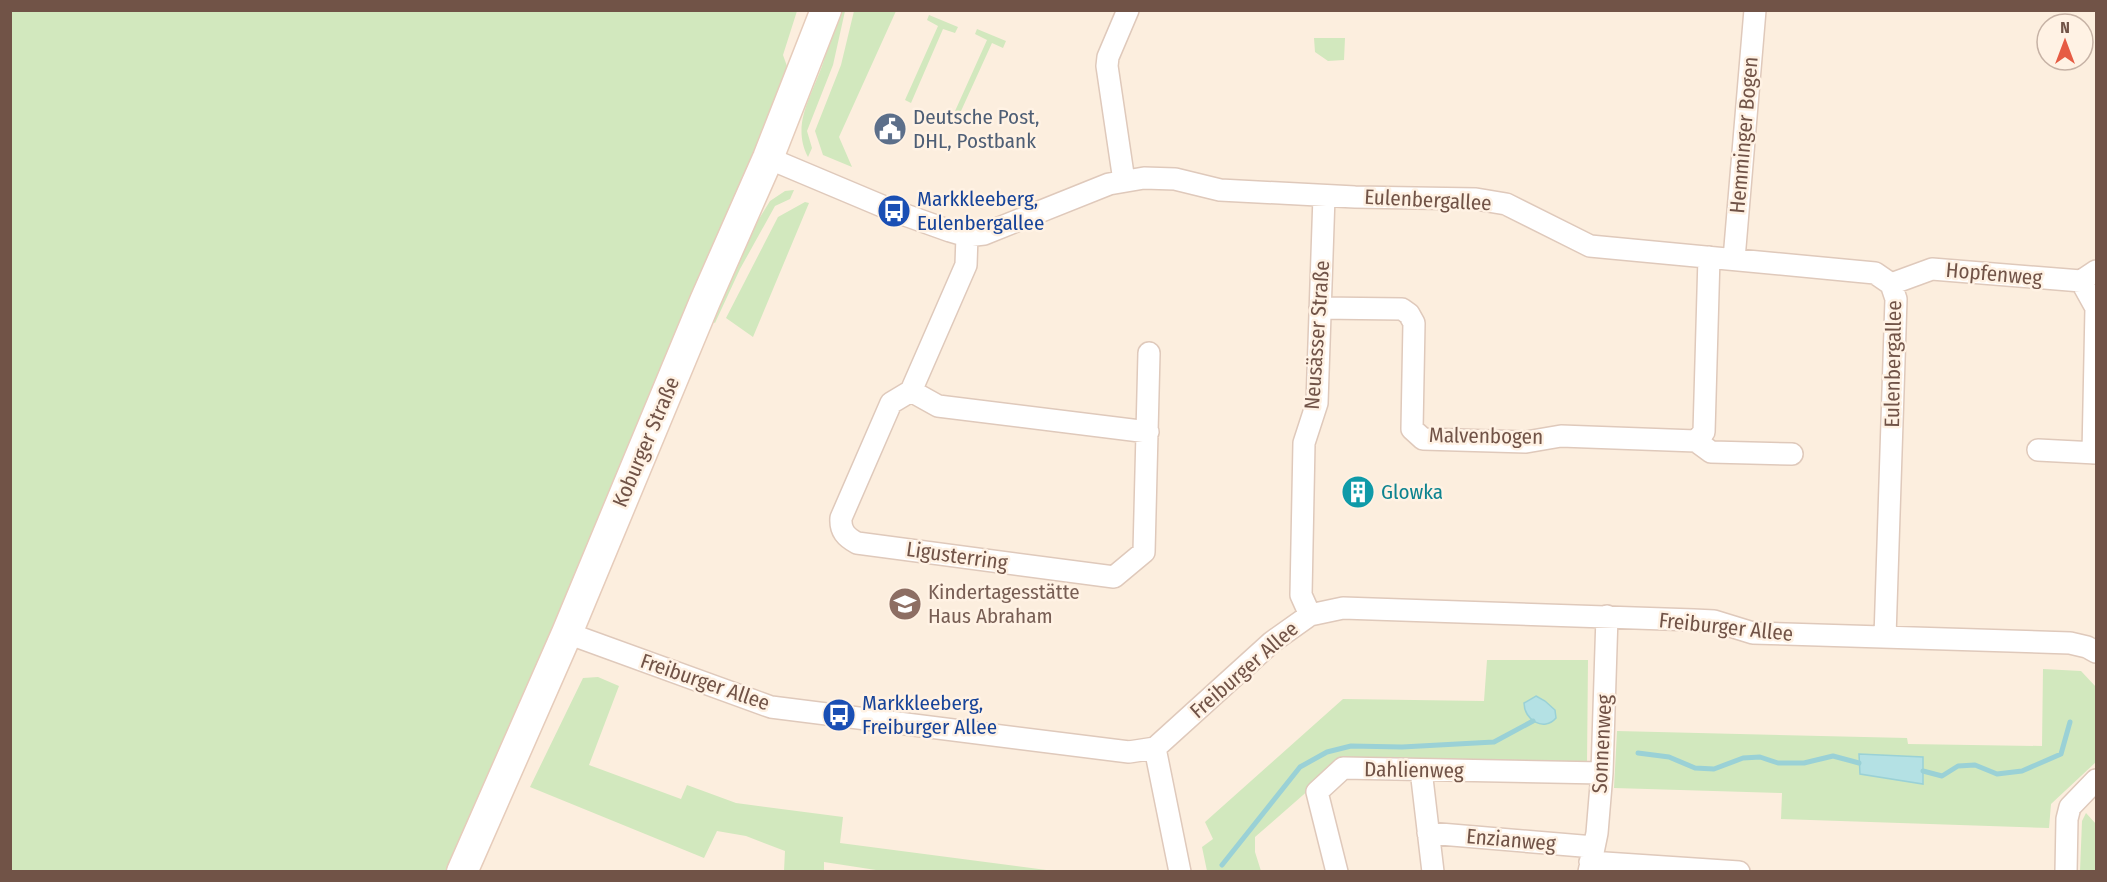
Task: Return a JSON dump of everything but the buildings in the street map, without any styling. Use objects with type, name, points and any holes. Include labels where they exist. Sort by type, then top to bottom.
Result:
[{"type":"main road","name":"Koburger Straße","points":[[462,872],[567,633],[705,301],[768,158],[826,10]]},
{"type":"street","points":[[1124,181],[1107,66],[1108,57],[1128,10]]},
{"type":"street","name":"Hemminger Bogen","points":[[1734,260],[1755,10]]},
{"type":"street","points":[[768,158],[894,211],[967,236]]},
{"type":"street","name":"Eulenbergallee","points":[[967,236],[984,234],[1098,188],[1144,178],[1175,179],[1220,190],[1324,196],[1476,199],[1506,204],[1590,246],[1875,273],[1891,285],[1896,299],[1885,637]]},
{"type":"street","name":"Neusässer Straße","points":[[1310,615],[1301,595],[1304,443],[1317,403],[1324,196]]},
{"type":"street","name":"Ligusterring","points":[[967,236],[966,265],[911,391],[891,403],[841,518],[841,528],[848,538],[857,543],[1114,578],[1144,552],[1149,353]]},
{"type":"street","points":[[1696,441],[1704,432],[1709,257]]},
{"type":"street","name":"Hopfenweg","points":[[1891,285],[1932,268],[2089,276]]},
{"type":"street","points":[[2038,450],[2095,453],[2096,308],[2089,276]]},
{"type":"street","name":"Malvenbogen","points":[[1320,308],[1402,309],[1409,314],[1414,323],[1412,429],[1423,439],[1526,442],[1561,436],[1696,441],[1711,452],[1792,454]]},
{"type":"street","points":[[911,391],[938,406],[1148,432]]},
{"type":"street","name":"Freiburger Allee","points":[[567,633],[771,707],[1130,752],[1155,748],[1272,642],[1310,615],[1343,608],[1714,621],[1753,633],[2093,645]]},
{"type":"street","name":"Sonnenweg","points":[[1591,860],[1597,833],[1602,773],[1608,616]]},
{"type":"street","points":[[1155,748],[1180,872]]},
{"type":"street","name":"Dahlienweg","points":[[1337,872],[1317,792],[1343,768],[1602,773]]},
{"type":"street","points":[[1421,770],[1433,872]]},
{"type":"street","points":[[2066,872],[2067,819],[2070,807],[2097,780]]},
{"type":"street","name":"Enzianweg","points":[[1428,833],[1591,860],[1739,872]]},
{"type":"green space","points":[[10,11],[797,11],[783,55],[788,69],[695,298],[447,871],[11,871]]},
{"type":"green space","points":[[838,11],[845,11],[833,65],[807,131],[812,148],[808,157],[803,144],[803,120]]},
{"type":"green space","points":[[854,11],[896,11],[839,137],[852,167],[823,155],[815,131],[841,65]]},
{"type":"green space","points":[[929,15],[958,27],[955,33],[943,29],[911,103],[905,100],[938,26],[927,20]]},
{"type":"green space","points":[[977,29],[1006,41],[1003,48],[992,43],[956,122],[951,120],[987,40],[975,34]]},
{"type":"green space","points":[[1314,38],[1345,38],[1344,60],[1328,61],[1315,52]]},
{"type":"green space","points":[[794,190],[790,199],[775,206],[740,269],[715,323],[707,319],[734,259],[770,201],[785,191]]},
{"type":"green space","points":[[805,202],[809,203],[753,337],[726,318],[778,217]]},
{"type":"green space","points":[[1487,660],[1588,660],[1587,765],[1343,760],[1255,837],[1255,852],[1261,871],[1207,871],[1202,847],[1213,839],[1205,822],[1343,699],[1484,701]]},
{"type":"green space","points":[[2043,669],[2081,671],[2096,687],[2096,762],[2051,804],[2049,828],[1781,819],[1782,793],[1614,788],[1617,731],[1907,738],[1908,744],[2042,746]]},
{"type":"green space","points":[[598,677],[619,686],[589,765],[681,799],[687,785],[736,803],[843,817],[840,843],[1054,871],[889,872],[824,862],[824,871],[784,871],[785,851],[746,836],[717,831],[704,858],[530,787],[583,678]]},
{"type":"green space","points":[[2086,813],[2096,824],[2096,871],[2080,871],[2082,821]]},
{"type":"water","points":[[1536,696],[1555,710],[1556,718],[1551,722],[1541,724],[1527,714],[1524,703]]},
{"type":"water","points":[[1859,754],[1923,757],[1923,784],[1860,774]]},
{"type":"waterway","points":[[1222,865],[1300,767],[1327,752],[1351,746],[1402,747],[1494,742],[1533,721]]},
{"type":"waterway","points":[[1923,771],[1942,776],[1958,766],[1975,765],[1997,774],[2022,771],[2061,754],[2070,722]]},
{"type":"waterway","points":[[1638,753],[1669,757],[1695,768],[1714,769],[1743,758],[1760,757],[1778,763],[1804,763],[1833,756],[1859,763]]},
{"type":"place","name":"Deutsche Post, DHL, Postbank","points":[[890,129]]},
{"type":"place","name":"Markkleeberg, Eulenbergallee","points":[[894,211]]},
{"type":"place","name":"Glowka","points":[[1358,492]]},
{"type":"place","name":"Kindertagesstätte Haus Abraham","points":[[905,604]]},
{"type":"place","name":"Markkleeberg, Freiburger Allee","points":[[839,715]]}]
